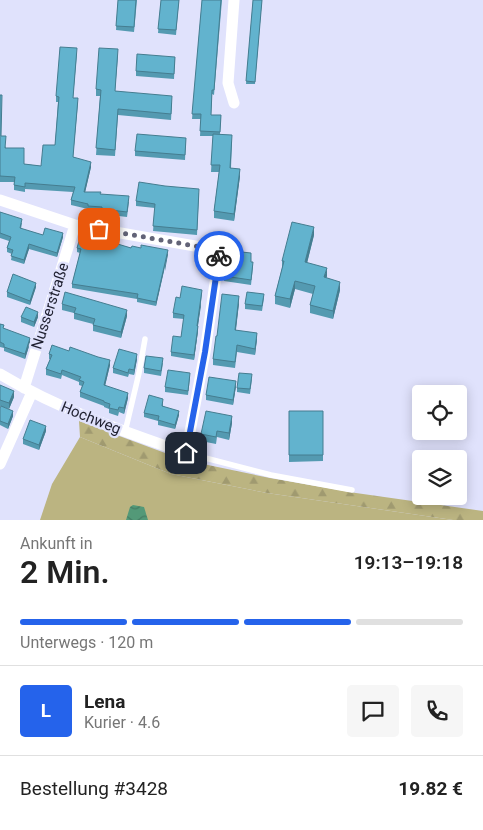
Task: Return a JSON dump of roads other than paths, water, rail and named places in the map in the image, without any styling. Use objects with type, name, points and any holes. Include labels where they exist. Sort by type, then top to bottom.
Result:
[{"type":"street","points":[[234,0],[228,83],[234,103]]},
{"type":"street","points":[[0,200],[76,225],[218,250],[219,255],[212,304],[186,453]]},
{"type":"street","name":"Nusserstraße","points":[[0,464],[28,390],[76,225]]},
{"type":"street","name":"Hochweg","points":[[0,374],[28,390],[71,410],[125,432],[186,453]]},
{"type":"lane","points":[[125,432],[145,339]]},
{"type":"lane","points":[[186,453],[271,475],[352,490]]},
{"type":"water","points":[[133,505],[144,507],[148,520],[126,520],[130,507]]}]
